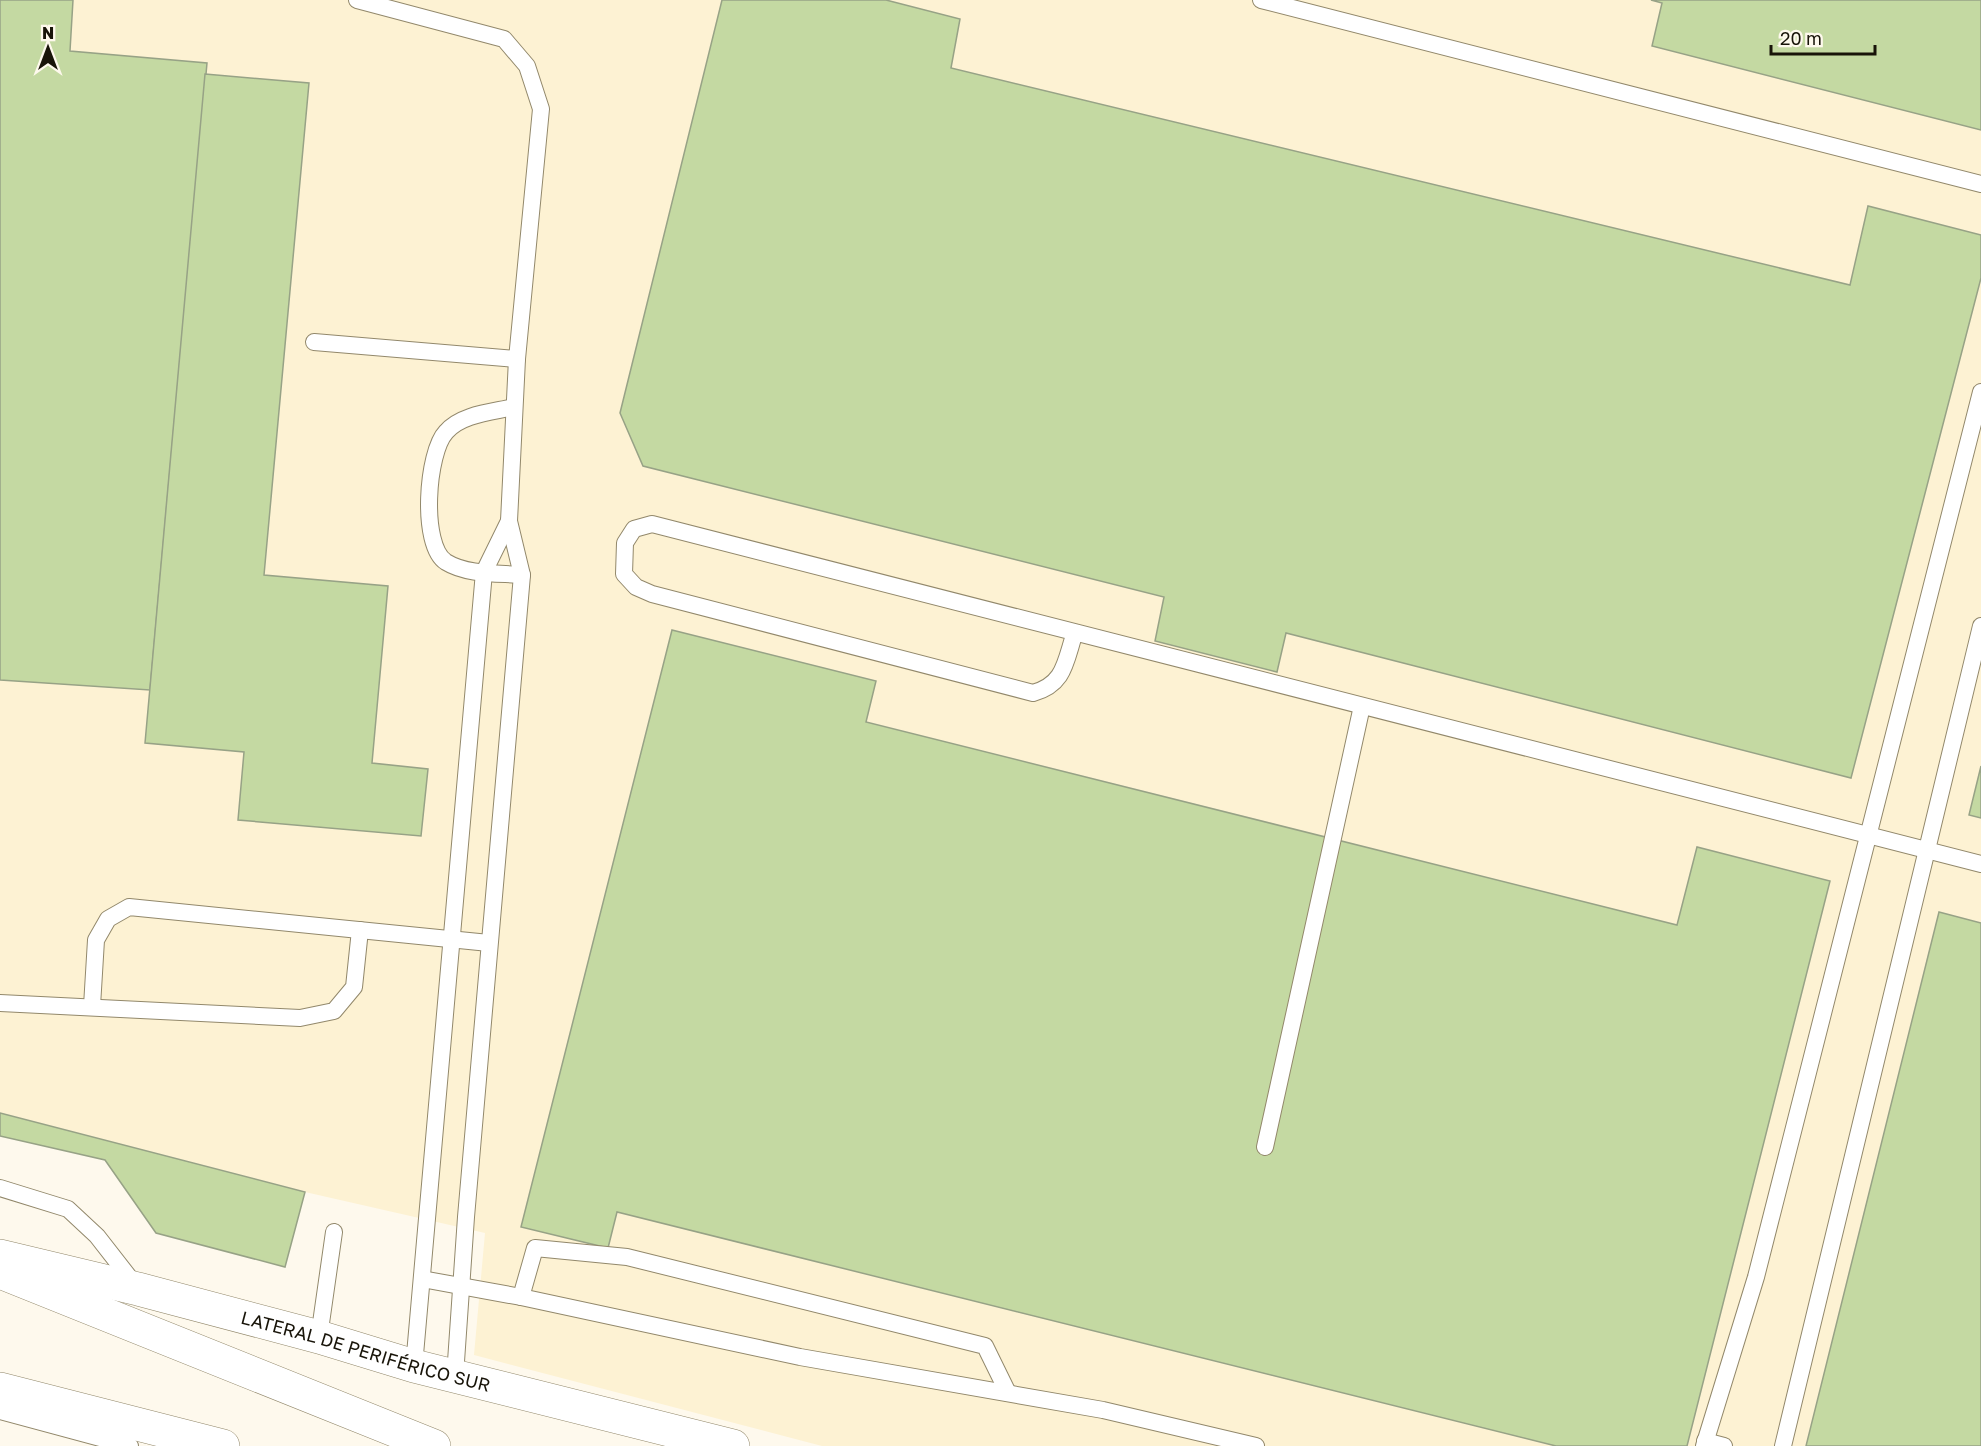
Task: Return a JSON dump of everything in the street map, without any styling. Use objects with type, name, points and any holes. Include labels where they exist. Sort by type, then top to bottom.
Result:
[{"type":"main road","name":"LATERAL DE PERIFÉRICO SUR","points":[[0,1256],[138,1289],[319,1336],[414,1366],[733,1446]]},
{"type":"main road","points":[[0,1272],[434,1446]]},
{"type":"main road","points":[[0,1389],[223,1446]]},
{"type":"lane","points":[[357,0],[504,39],[527,66],[541,109],[517,359],[508,521],[522,575],[466,1217],[455,1376]]},
{"type":"lane","points":[[1261,0],[1981,184]]},
{"type":"lane","points":[[314,342],[517,359]]},
{"type":"lane","points":[[1724,1446],[1704,1443],[1756,1277],[1981,392]]},
{"type":"lane","points":[[514,407],[465,419],[445,432],[435,457],[428,524],[432,543],[444,561],[459,568],[522,575]]},
{"type":"lane","points":[[414,1366],[484,572],[508,521]]},
{"type":"lane","points":[[1075,632],[1060,675],[1050,688],[1033,693],[652,594],[636,587],[624,574],[626,543],[633,529],[652,524],[1075,632],[1868,836],[1981,864]]},
{"type":"lane","points":[[1783,1446],[1981,626]]},
{"type":"lane","points":[[1265,1147],[1362,706]]},
{"type":"lane","points":[[92,1006],[96,940],[108,919],[129,907],[489,944]]},
{"type":"lane","points":[[0,1002],[300,1018],[334,1011],[354,987],[360,930]]},
{"type":"lane","points":[[0,1188],[68,1209],[97,1236],[138,1289]]},
{"type":"lane","points":[[319,1336],[334,1232]]},
{"type":"lane","points":[[521,1297],[535,1248],[627,1257],[985,1346],[1008,1393]]},
{"type":"lane","points":[[422,1279],[521,1297],[800,1357],[1103,1410],[1256,1446]]},
{"type":"lane","points":[[0,1411],[130,1446]]},
{"type":"shaded area","points":[[0,0],[1981,0],[1981,1446],[822,1446],[474,1355],[485,1233],[305,1192],[0,1113]]},
{"type":"building","points":[[0,0],[73,0],[70,51],[207,63],[150,690],[0,680]]},
{"type":"building","points":[[722,0],[886,0],[960,19],[951,68],[1850,285],[1868,206],[1981,235],[1981,278],[1851,778],[1286,633],[1277,672],[1155,641],[1164,597],[643,466],[620,413]]},
{"type":"building","points":[[1651,0],[1981,0],[1981,130],[1652,46],[1662,3]]},
{"type":"building","points":[[205,74],[309,83],[264,575],[388,586],[372,763],[428,769],[421,836],[238,820],[244,752],[145,743]]},
{"type":"building","points":[[672,630],[876,681],[866,722],[1677,925],[1697,847],[1830,881],[1687,1446],[1556,1446],[617,1212],[608,1248],[521,1227]]},
{"type":"building","points":[[1981,766],[1981,818],[1969,815]]},
{"type":"building","points":[[1939,912],[1981,923],[1981,1446],[1806,1446]]},
{"type":"building","points":[[0,1113],[305,1192],[285,1267],[156,1233],[105,1160],[0,1136]]}]
